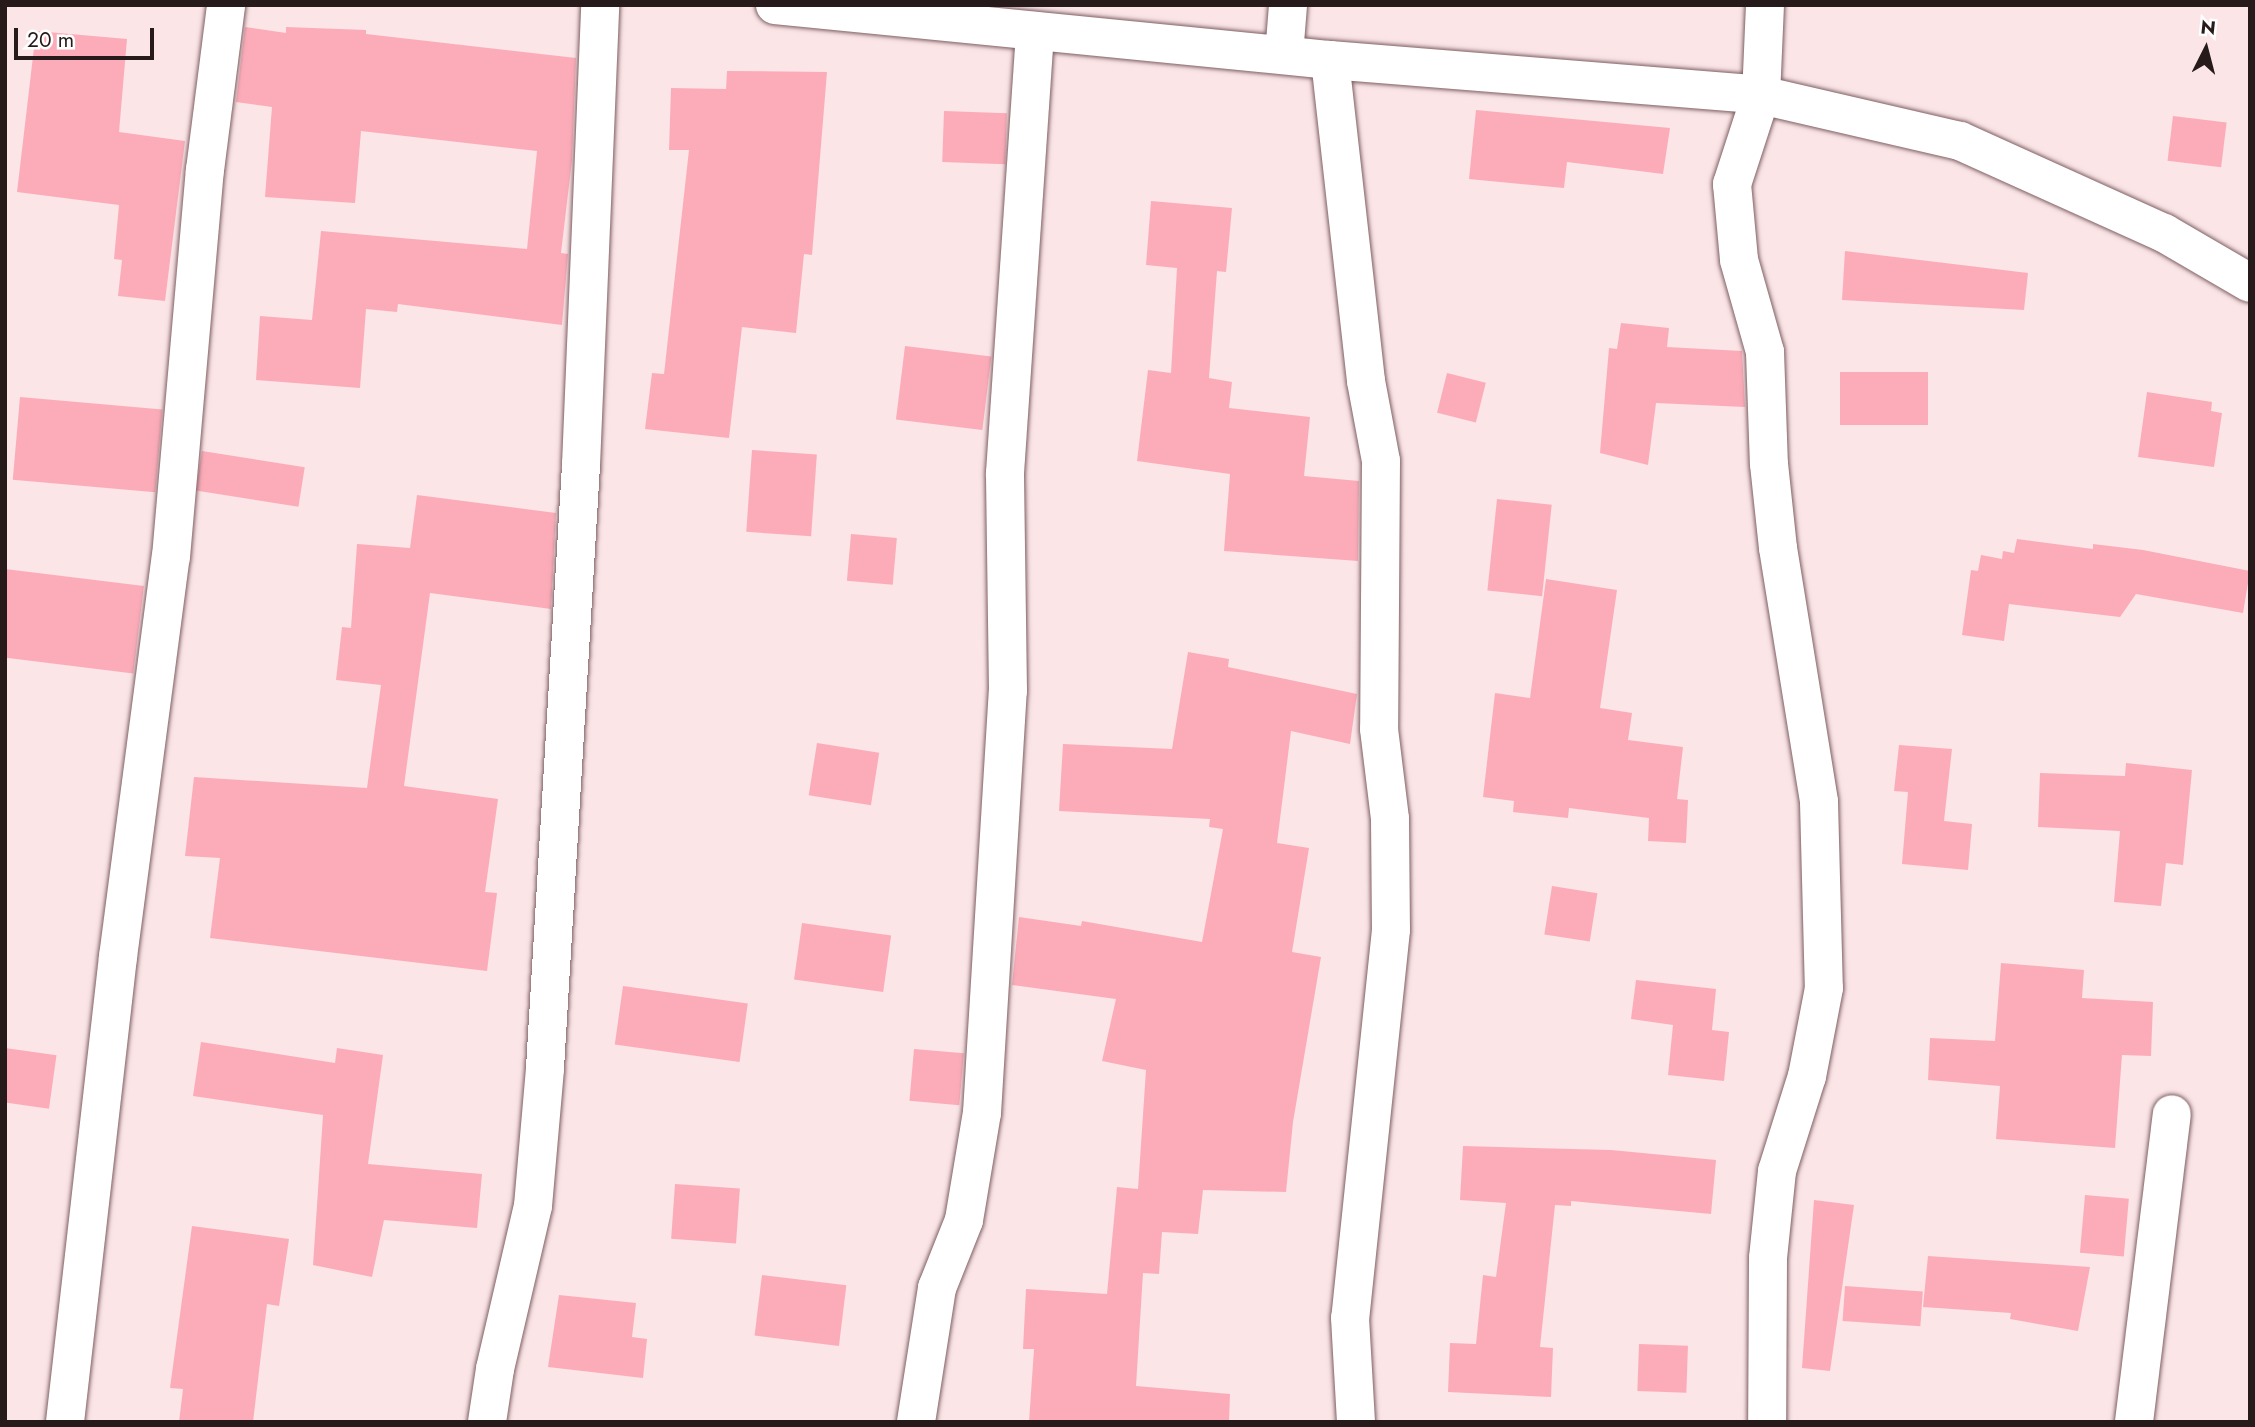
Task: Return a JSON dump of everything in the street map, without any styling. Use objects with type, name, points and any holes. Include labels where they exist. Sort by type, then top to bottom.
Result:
[{"type":"street","points":[[65,1422],[118,957],[171,558],[205,170],[226,5]]},
{"type":"street","points":[[487,1422],[495,1369],[533,1206],[544,1082],[583,439],[600,5]]},
{"type":"street","points":[[775,5],[845,7],[1035,32],[1330,60],[1761,95],[1960,141],[2164,233],[2250,283]]},
{"type":"street","points":[[1284,55],[1288,5]]},
{"type":"street","points":[[1765,5],[1761,95],[1732,184],[1739,260],[1765,352],[1769,464],[1778,548],[1819,802],[1824,988],[1807,1076],[1777,1171],[1768,1258],[1767,1422]]},
{"type":"street","points":[[916,1422],[937,1288],[964,1220],[982,1113],[1008,691],[1005,473],[1035,32]]},
{"type":"street","points":[[1330,60],[1366,381],[1381,461],[1378,729],[1390,819],[1391,930],[1350,1318],[1356,1422]]},
{"type":"street","points":[[2134,1422],[2172,1114]]},
{"type":"building","points":[[245,27],[286,33],[286,27],[366,30],[366,34],[576,58],[572,160],[561,253],[568,254],[562,325],[398,304],[397,312],[366,309],[360,388],[256,380],[260,316],[312,320],[321,231],[527,249],[537,151],[361,131],[355,203],[265,197],[272,107],[236,102]]},
{"type":"building","points":[[36,31],[127,39],[119,132],[185,141],[165,301],[118,296],[122,260],[114,259],[119,205],[17,192]]},
{"type":"building","points":[[727,71],[827,72],[812,255],[804,254],[796,333],[742,327],[729,438],[645,429],[652,373],[664,374],[689,150],[669,150],[671,88],[726,89]]},
{"type":"building","points":[[1476,110],[1670,128],[1663,174],[1567,162],[1564,188],[1469,179]]},
{"type":"building","points":[[944,111],[1007,113],[1005,164],[942,162]]},
{"type":"building","points":[[2173,116],[2227,123],[2221,167],[2168,161]]},
{"type":"building","points":[[1151,201],[1232,208],[1226,272],[1217,271],[1209,378],[1232,382],[1229,408],[1310,417],[1304,476],[1359,481],[1358,561],[1224,551],[1230,474],[1137,461],[1148,370],[1171,373],[1177,268],[1146,265]]},
{"type":"building","points":[[1845,251],[2028,273],[2024,310],[1842,300]]},
{"type":"building","points":[[1621,323],[1669,328],[1667,347],[1742,351],[1745,407],[1656,403],[1648,465],[1600,453],[1609,348],[1617,349]]},
{"type":"building","points":[[905,346],[991,357],[982,430],[896,419]]},
{"type":"building","points":[[1840,372],[1928,372],[1928,425],[1840,425]]},
{"type":"building","points":[[1447,373],[1486,383],[1476,422],[1437,413]]},
{"type":"building","points":[[2147,392],[2212,402],[2211,411],[2222,413],[2214,467],[2138,457]]},
{"type":"building","points":[[20,397],[162,409],[155,492],[13,480]]},
{"type":"building","points":[[752,450],[817,455],[811,536],[746,532]]},
{"type":"building","points":[[202,451],[305,467],[298,507],[196,491]]},
{"type":"building","points":[[417,495],[556,513],[551,609],[430,593],[404,786],[498,799],[485,892],[497,893],[487,971],[210,938],[220,858],[185,856],[194,777],[367,788],[381,685],[336,680],[342,627],[351,628],[357,544],[410,548]]},
{"type":"building","points":[[1497,499],[1552,505],[1542,596],[1487,590]]},
{"type":"building","points":[[851,534],[897,538],[893,585],[847,581]]},
{"type":"building","points":[[2017,539],[2093,549],[2093,544],[2143,550],[2250,571],[2243,613],[2136,594],[2120,617],[2009,604],[2004,641],[1962,635],[1971,570],[1978,571],[1981,555],[2002,559],[2003,551],[2014,553]]},
{"type":"building","points":[[5,569],[144,586],[133,673],[5,658]]},
{"type":"building","points":[[1546,579],[1617,590],[1600,708],[1632,713],[1628,740],[1683,747],[1677,799],[1688,800],[1686,843],[1648,841],[1649,818],[1569,808],[1568,818],[1513,812],[1514,801],[1483,797],[1495,693],[1530,698]]},
{"type":"building","points":[[1188,652],[1229,659],[1228,667],[1357,694],[1350,744],[1291,731],[1277,843],[1309,848],[1292,952],[1321,957],[1293,1122],[1286,1192],[1203,1190],[1198,1234],[1162,1232],[1159,1274],[1143,1273],[1136,1386],[1230,1394],[1229,1422],[1029,1422],[1034,1349],[1023,1349],[1026,1289],[1107,1294],[1117,1187],[1138,1189],[1146,1070],[1102,1061],[1116,999],[1012,985],[1019,917],[1081,926],[1082,921],[1202,942],[1223,829],[1209,827],[1210,819],[1059,811],[1063,744],[1172,749]]},
{"type":"building","points":[[817,743],[879,753],[871,805],[809,795]]},
{"type":"building","points":[[1899,745],[1952,749],[1944,821],[1972,824],[1968,870],[1902,864],[1908,792],[1894,791]]},
{"type":"building","points":[[2126,763],[2192,770],[2183,865],[2166,863],[2161,906],[2114,902],[2120,831],[2038,827],[2040,773],[2125,776]]},
{"type":"building","points":[[1552,886],[1597,893],[1590,942],[1544,934]]},
{"type":"building","points":[[802,923],[891,936],[883,992],[794,979]]},
{"type":"building","points":[[2001,963],[2084,970],[2082,998],[2153,1002],[2151,1056],[2122,1055],[2115,1148],[1996,1139],[2000,1086],[1928,1080],[1930,1038],[1995,1041]]},
{"type":"building","points":[[1636,980],[1716,989],[1712,1030],[1729,1032],[1724,1081],[1668,1075],[1673,1025],[1631,1019]]},
{"type":"building","points":[[623,986],[748,1004],[740,1062],[615,1044]]},
{"type":"building","points":[[201,1042],[335,1063],[337,1048],[383,1055],[368,1164],[482,1174],[477,1228],[384,1220],[372,1277],[313,1265],[323,1115],[193,1096]]},
{"type":"building","points":[[5,1048],[56,1055],[49,1109],[5,1103]]},
{"type":"building","points":[[914,1049],[964,1053],[959,1105],[909,1101]]},
{"type":"building","points":[[1463,1146],[1611,1150],[1716,1160],[1711,1214],[1571,1201],[1571,1206],[1555,1205],[1540,1347],[1553,1348],[1551,1397],[1448,1392],[1450,1343],[1476,1344],[1483,1275],[1496,1277],[1506,1203],[1460,1200]]},
{"type":"building","points":[[675,1184],[740,1189],[736,1243],[671,1239]]},
{"type":"building","points":[[2085,1195],[2129,1199],[2124,1257],[2080,1253]]},
{"type":"building","points":[[1814,1200],[1854,1205],[1830,1371],[1802,1368]]},
{"type":"building","points":[[192,1226],[289,1239],[279,1306],[267,1304],[253,1422],[179,1422],[183,1389],[170,1388]]},
{"type":"building","points":[[1928,1256],[2090,1267],[2078,1331],[2010,1319],[2011,1313],[1923,1307]]},
{"type":"building","points":[[762,1275],[846,1285],[839,1346],[755,1336]]},
{"type":"building","points":[[1845,1286],[1923,1291],[1920,1326],[1843,1321]]},
{"type":"building","points":[[559,1295],[636,1303],[632,1337],[647,1339],[643,1378],[548,1367]]},
{"type":"building","points":[[1639,1344],[1688,1346],[1686,1393],[1637,1391]]}]
